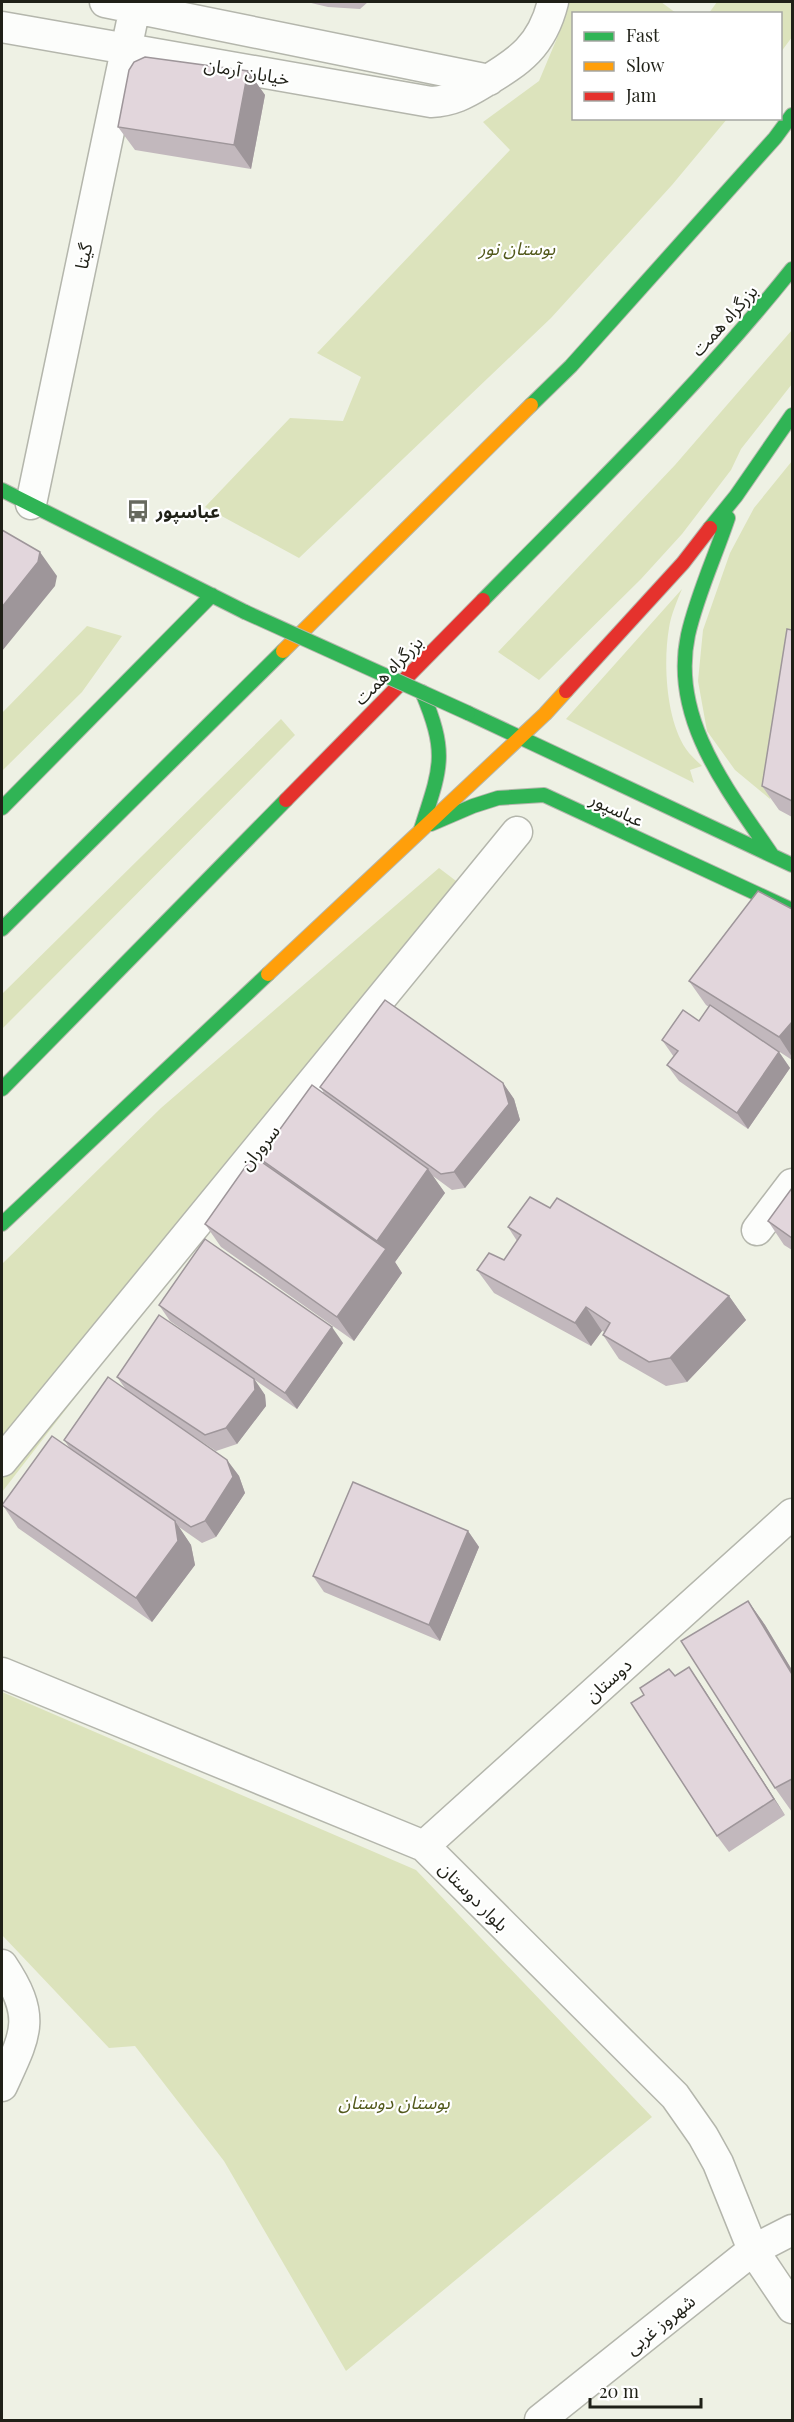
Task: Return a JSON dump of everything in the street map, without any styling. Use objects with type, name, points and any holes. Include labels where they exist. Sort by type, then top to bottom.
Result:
[{"type":"main road","points":[[2,929],[572,366],[775,138],[792,115]]},
{"type":"main road","name":"بزرگراه همت","points":[[2,1089],[642,438],[768,299],[792,268]]},
{"type":"main road","points":[[2,1224],[421,829],[521,738],[683,563],[735,496],[792,415]]},
{"type":"main road","points":[[2,490],[212,595],[2,808]]},
{"type":"main road","points":[[735,496],[688,637],[684,669],[693,721],[708,757],[772,855]]},
{"type":"main road","name":"عباسپور","points":[[212,595],[792,865]]},
{"type":"main road","points":[[421,829],[441,754],[439,740],[422,692]]},
{"type":"main road","name":"عباسپور","points":[[421,829],[490,798],[516,794],[544,795],[792,910]]},
{"type":"street","points":[[105,2],[489,80]]},
{"type":"street","name":"خیابان آرمان","points":[[2,27],[431,102],[446,102],[458,98],[516,63],[543,33],[553,2]]},
{"type":"street","name":"گیتا","points":[[31,504],[135,7]]},
{"type":"street","name":"سروران","points":[[2,1461],[517,832]]},
{"type":"street","points":[[757,1230],[792,1184]]},
{"type":"street","name":"دوستان","points":[[424,1846],[792,1514]]},
{"type":"street","name":"بلوار دوستان","points":[[2,1673],[424,1846],[675,2096],[703,2136],[718,2163],[753,2250],[792,2308]]},
{"type":"street","points":[[2,1965],[14,1983],[24,2007],[24,2037],[2,2086]]},
{"type":"street","name":"شهروز غربی","points":[[540,2421],[753,2250],[792,2230]]},
{"type":"green space","name":"بوستان نور","points":[[566,2],[661,2],[675,12],[572,12],[572,120],[726,120],[672,185],[551,318],[299,558],[205,507],[290,418],[343,421],[361,377],[317,353],[510,150],[483,122],[539,81],[560,31]]},
{"type":"green space","points":[[717,2],[792,2],[792,37],[782,51],[782,12],[710,12]]},
{"type":"green space","points":[[792,330],[792,384],[741,449],[731,470],[682,534],[641,579],[539,680],[498,652],[675,465]]},
{"type":"green space","points":[[792,461],[792,651],[770,799],[735,770],[707,731],[698,681],[703,630],[730,553],[754,508]]},
{"type":"green space","points":[[682,589],[669,628],[666,674],[670,707],[679,737],[702,766],[690,770],[694,783],[566,719]]},
{"type":"green space","points":[[87,626],[122,636],[82,692],[2,771],[2,713]]},
{"type":"green space","points":[[281,719],[295,735],[2,1029],[2,994]]},
{"type":"green space","points":[[439,868],[468,890],[2,1492],[2,1264],[161,1108]]},
{"type":"green space","name":"بوستان دوستان","points":[[2,1692],[416,1870],[652,2117],[346,2371],[224,2161],[135,2046],[109,2048],[2,1935]]},
{"type":"building","points":[[145,57],[248,71],[234,145],[118,127],[129,70],[134,62]]},
{"type":"building","points":[[2,530],[40,552],[38,562],[2,607]]},
{"type":"building","points":[[787,629],[792,630],[792,801],[762,786]]},
{"type":"building","points":[[758,891],[792,909],[792,1022],[779,1037],[689,981]]},
{"type":"building","points":[[385,1000],[503,1083],[509,1104],[454,1172],[441,1174],[320,1087]]},
{"type":"building","points":[[710,1005],[779,1052],[737,1113],[667,1065],[678,1051],[662,1040],[683,1010],[699,1021]]},
{"type":"building","points":[[312,1085],[428,1169],[377,1241],[259,1158]]},
{"type":"building","points":[[253,1156],[386,1249],[337,1317],[205,1224]]},
{"type":"building","points":[[792,1188],[792,1238],[768,1221]]},
{"type":"building","points":[[530,1197],[550,1208],[557,1198],[729,1296],[670,1358],[649,1362],[603,1335],[610,1323],[586,1307],[575,1323],[477,1270],[489,1253],[504,1260],[521,1235],[508,1227]]},
{"type":"building","points":[[205,1239],[332,1327],[285,1393],[159,1305]]},
{"type":"building","points":[[159,1315],[254,1379],[255,1390],[226,1428],[205,1435],[117,1377]]},
{"type":"building","points":[[108,1377],[227,1460],[233,1477],[205,1521],[191,1527],[64,1440]]},
{"type":"building","points":[[52,1436],[175,1521],[178,1541],[136,1598],[2,1505]]},
{"type":"building","points":[[353,1482],[468,1531],[429,1625],[313,1576]]},
{"type":"building","points":[[748,1601],[792,1674],[792,1779],[775,1788],[681,1641]]},
{"type":"building","points":[[689,1667],[774,1799],[717,1836],[631,1703],[644,1695],[640,1688],[669,1669],[675,1676]]},
{"type":"traffic: fast","points":[[531,405],[571,366],[775,138],[792,115]]},
{"type":"traffic: fast","points":[[483,600],[681,397],[792,269]]},
{"type":"traffic: fast","points":[[710,528],[736,496],[792,415]]},
{"type":"traffic: fast","points":[[2,490],[245,612]]},
{"type":"traffic: fast","points":[[728,518],[701,591],[688,635],[685,666],[687,696],[695,724],[721,779],[772,855]]},
{"type":"traffic: fast","points":[[2,808],[212,595]]},
{"type":"traffic: fast","points":[[245,612],[468,713]]},
{"type":"traffic: fast","points":[[2,929],[283,651]]},
{"type":"traffic: fast","points":[[421,829],[437,775],[439,760],[436,731],[422,692]]},
{"type":"traffic: fast","points":[[468,713],[792,865]]},
{"type":"traffic: fast","points":[[431,824],[498,798],[544,795],[792,910]]},
{"type":"traffic: fast","points":[[2,1089],[286,800]]},
{"type":"traffic: fast","points":[[2,1224],[268,974]]},
{"type":"traffic: slow","points":[[283,651],[531,405]]},
{"type":"traffic: slow","points":[[268,974],[545,714],[566,691]]},
{"type":"traffic: jam","points":[[566,691],[683,563],[710,528]]},
{"type":"traffic: jam","points":[[286,800],[483,600]]},
{"type":"place","name":"عباسپور","points":[[138,511]]}]
